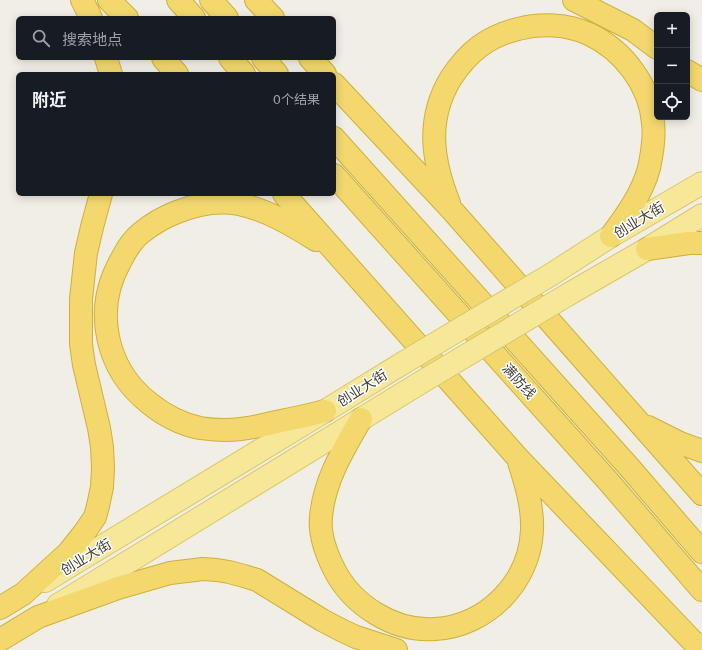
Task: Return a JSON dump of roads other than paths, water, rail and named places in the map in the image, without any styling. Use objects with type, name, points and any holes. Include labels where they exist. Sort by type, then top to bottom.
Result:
[{"type":"highway","points":[[82,0],[89,16]]},
{"type":"highway","points":[[109,0],[124,16]]},
{"type":"highway","points":[[178,0],[192,16]]},
{"type":"highway","points":[[211,0],[225,16]]},
{"type":"highway","points":[[256,0],[271,16]]},
{"type":"highway","points":[[574,0],[633,30],[654,46]]},
{"type":"highway","points":[[451,209],[443,189],[439,172],[435,153],[434,135],[437,110],[442,95],[458,68],[479,46],[510,31],[539,25],[566,27],[588,34],[608,46],[619,55],[639,79],[650,107],[653,123],[653,138],[652,153],[648,170],[633,206],[611,236]]},
{"type":"highway","points":[[106,60],[110,72]]},
{"type":"highway","points":[[165,60],[175,72]]},
{"type":"highway","points":[[232,60],[242,72]]},
{"type":"highway","points":[[265,60],[275,72]]},
{"type":"highway","points":[[312,60],[323,72]]},
{"type":"highway","points":[[690,73],[702,80]]},
{"type":"highway","points":[[336,86],[451,209],[702,494]]},
{"type":"highway","name":"满防线","points":[[336,140],[629,467],[702,552]]},
{"type":"highway","name":"满防线","points":[[336,177],[603,475],[702,590]]},
{"type":"highway","points":[[0,608],[23,594],[68,553],[95,517],[98,506],[102,487],[102,447],[84,365],[81,344],[81,298],[86,253],[100,196]]},
{"type":"highway","points":[[286,196],[517,457],[700,650]]},
{"type":"highway","points":[[325,411],[241,430],[202,428],[186,425],[169,418],[142,397],[116,363],[107,333],[106,300],[110,283],[116,269],[124,254],[140,234],[152,224],[164,217],[192,206],[223,202],[254,208],[271,214],[337,254]]},
{"type":"highway","points":[[647,249],[702,243]]},
{"type":"highway","points":[[361,419],[340,457],[329,481],[323,502],[321,531],[325,548],[337,575],[345,588],[353,596],[371,611],[395,622],[416,629],[448,628],[473,619],[502,599],[514,586],[528,557],[532,532],[532,518],[528,493],[517,457]]},
{"type":"highway","points":[[639,422],[680,443],[702,451]]},
{"type":"highway","points":[[0,640],[38,617],[118,588],[170,573],[203,569],[217,570],[257,580],[341,630],[396,650]]},
{"type":"main road","name":"创业大街","points":[[23,594],[402,363],[552,274],[611,236],[702,183]]},
{"type":"main road","name":"创业大街","points":[[38,617],[420,383],[702,215]]}]
